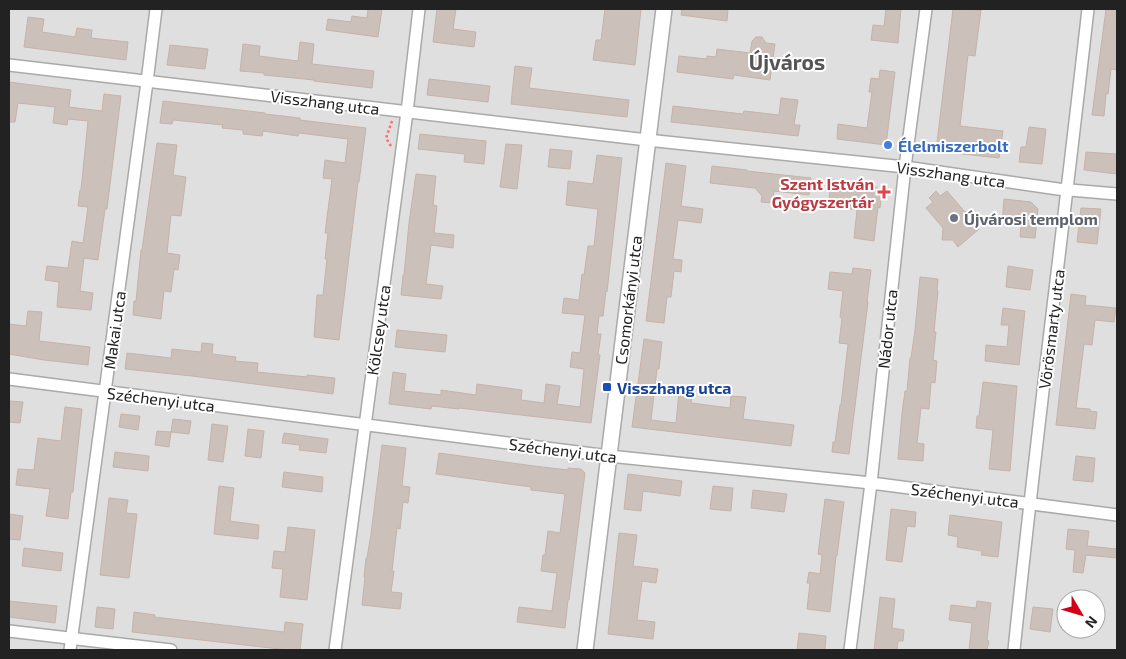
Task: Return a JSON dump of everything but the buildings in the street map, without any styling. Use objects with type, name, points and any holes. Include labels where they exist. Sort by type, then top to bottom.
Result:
[{"type":"street","name":"Makai utca","points":[[70,650],[156,9]]},
{"type":"street","name":"Kölcsey utca","points":[[335,650],[419,9]]},
{"type":"street","name":"Csomorkányi utca","points":[[585,650],[664,9]]},
{"type":"street","name":"Nádor utca","points":[[850,650],[871,483],[905,167],[926,9]]},
{"type":"street","name":"Vörösmarty utca","points":[[1014,650],[1029,503],[1068,190],[1088,9]]},
{"type":"street","name":"Visszhang utca","points":[[9,66],[648,140],[905,167],[1068,190],[1117,194]]},
{"type":"street","name":"Széchenyi utca","points":[[9,379],[609,456],[871,483],[1117,515]]},
{"type":"street","points":[[9,631],[171,650]]},
{"type":"shaded area","points":[[9,9],[1117,9],[1117,650],[9,650]]},
{"type":"place","name":"Élelmiszerbolt","points":[[888,145]]},
{"type":"place","name":"Szent István Gyógyszertár","points":[[884,192]]},
{"type":"place","name":"Újvárosi templom","points":[[954,218]]},
{"type":"place","name":"Visszhang utca","points":[[607,387]]},
{"type":"district","name":"Újváros","points":[[787,61]]}]
